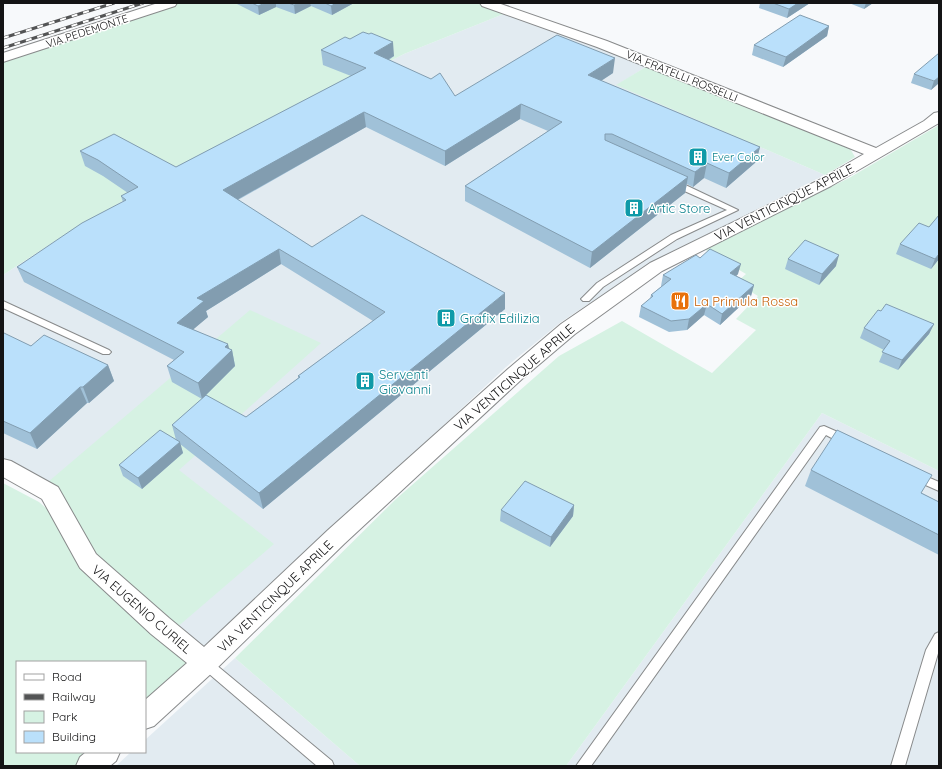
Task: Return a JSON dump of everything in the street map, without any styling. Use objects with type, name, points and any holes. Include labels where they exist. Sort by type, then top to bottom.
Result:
[{"type":"street","name":"VIA PEDEMONTE","points":[[3,58],[171,3]]},
{"type":"street","name":"VIA FRATELLI ROSSELLI","points":[[486,3],[609,47],[877,154]]},
{"type":"street","name":"VIA VENTICINQUE APRILE","points":[[146,716],[206,663],[336,537],[514,374],[568,329],[656,267],[825,183],[930,124],[939,116]]},
{"type":"street","points":[[734,210],[753,219]]},
{"type":"street","name":"VIA EUGENIO CURIEL","points":[[3,467],[50,493],[88,561],[160,626],[206,663]]},
{"type":"street","points":[[90,766],[105,753]]},
{"type":"lane","points":[[663,178],[734,210]]},
{"type":"lane","points":[[586,299],[600,285],[674,237],[734,210]]},
{"type":"lane","points":[[3,304],[106,352]]},
{"type":"lane","points":[[583,766],[824,430],[853,444]]},
{"type":"lane","points":[[903,469],[939,487]]},
{"type":"lane","points":[[898,766],[932,650],[939,638]]},
{"type":"lane","points":[[206,663],[327,766]]},
{"type":"shaded area","points":[[506,13],[649,65],[617,85],[825,175],[652,262],[561,322],[506,367],[328,533],[204,653],[175,629],[57,487],[3,459],[3,275],[52,243],[163,177],[404,54]]},
{"type":"shaded area","points":[[822,413],[939,471],[939,766],[566,766]]},
{"type":"shaded area","points":[[235,658],[360,766],[116,766],[130,753],[146,753],[146,739]]},
{"type":"green space","points":[[179,3],[481,3],[506,13],[404,54],[163,177],[52,243],[3,275],[3,61]]},
{"type":"green space","points":[[649,65],[848,145],[855,157],[825,175],[616,85]]},
{"type":"green space","points":[[939,125],[939,471],[822,413],[566,766],[360,766],[235,658],[396,499],[559,356],[622,321],[712,373],[756,330],[736,319],[758,296],[736,283],[746,274],[704,249],[849,178]]},
{"type":"green space","points":[[250,310],[321,343],[179,470],[274,544],[175,629],[94,557],[48,482]]},
{"type":"green space","points":[[3,483],[39,502],[56,517],[195,664],[146,709],[146,661],[16,661],[16,753],[98,753],[84,766],[3,766]]},
{"type":"building","points":[[252,3],[265,3],[258,6]]},
{"type":"building","points":[[288,3],[299,3],[294,5]]},
{"type":"building","points":[[325,3],[336,3],[331,6]]},
{"type":"building","points":[[773,3],[798,3],[789,9]]},
{"type":"building","points":[[800,15],[829,26],[786,57],[754,45]]},
{"type":"building","points":[[363,32],[369,34],[371,33],[393,42],[374,53],[431,79],[440,73],[455,96],[557,35],[615,58],[588,75],[760,147],[729,173],[707,163],[695,172],[612,134],[605,134],[605,140],[688,177],[592,252],[465,186],[562,122],[521,104],[445,151],[364,112],[223,190],[312,247],[362,215],[505,293],[259,493],[172,425],[206,395],[246,417],[300,377],[298,376],[385,312],[279,249],[197,298],[204,301],[177,323],[228,344],[225,347],[232,350],[198,383],[167,366],[184,352],[17,267],[82,223],[126,200],[121,196],[138,187],[98,160],[80,151],[114,134],[176,167],[366,68],[321,50],[345,37],[350,39]]},
{"type":"building","points":[[939,53],[939,77],[934,81],[914,74]]},
{"type":"building","points":[[939,215],[939,254],[935,259],[900,244],[919,223],[929,227]]},
{"type":"building","points":[[805,240],[839,255],[822,274],[788,259]]},
{"type":"building","points":[[710,249],[741,264],[730,273],[754,285],[722,314],[707,304],[689,319],[671,321],[641,306],[653,296],[651,295],[671,279],[663,275],[696,255],[700,258]]},
{"type":"building","points":[[886,304],[934,324],[902,360],[882,352],[890,341],[864,328],[878,310],[881,311]]},
{"type":"building","points":[[4,333],[31,346],[44,335],[108,365],[83,387],[80,387],[30,433],[3,421]]},
{"type":"building","points":[[160,430],[180,442],[138,478],[119,465]]},
{"type":"building","points":[[837,430],[932,475],[921,493],[939,502],[939,535],[811,470]]},
{"type":"building","points":[[525,481],[574,505],[551,537],[501,510]]},
{"type":"railway","points":[[3,38],[114,3]]},
{"type":"railway","points":[[3,48],[143,3]]},
{"type":"place","name":"Ever Color","points":[[698,157]]},
{"type":"place","name":"Artic Store","points":[[634,208]]},
{"type":"place","name":"La Primula Rossa","points":[[680,301]]},
{"type":"place","name":"Grafix Edilizia","points":[[446,318]]},
{"type":"place","name":"Serventi Giovanni","points":[[365,381]]}]
